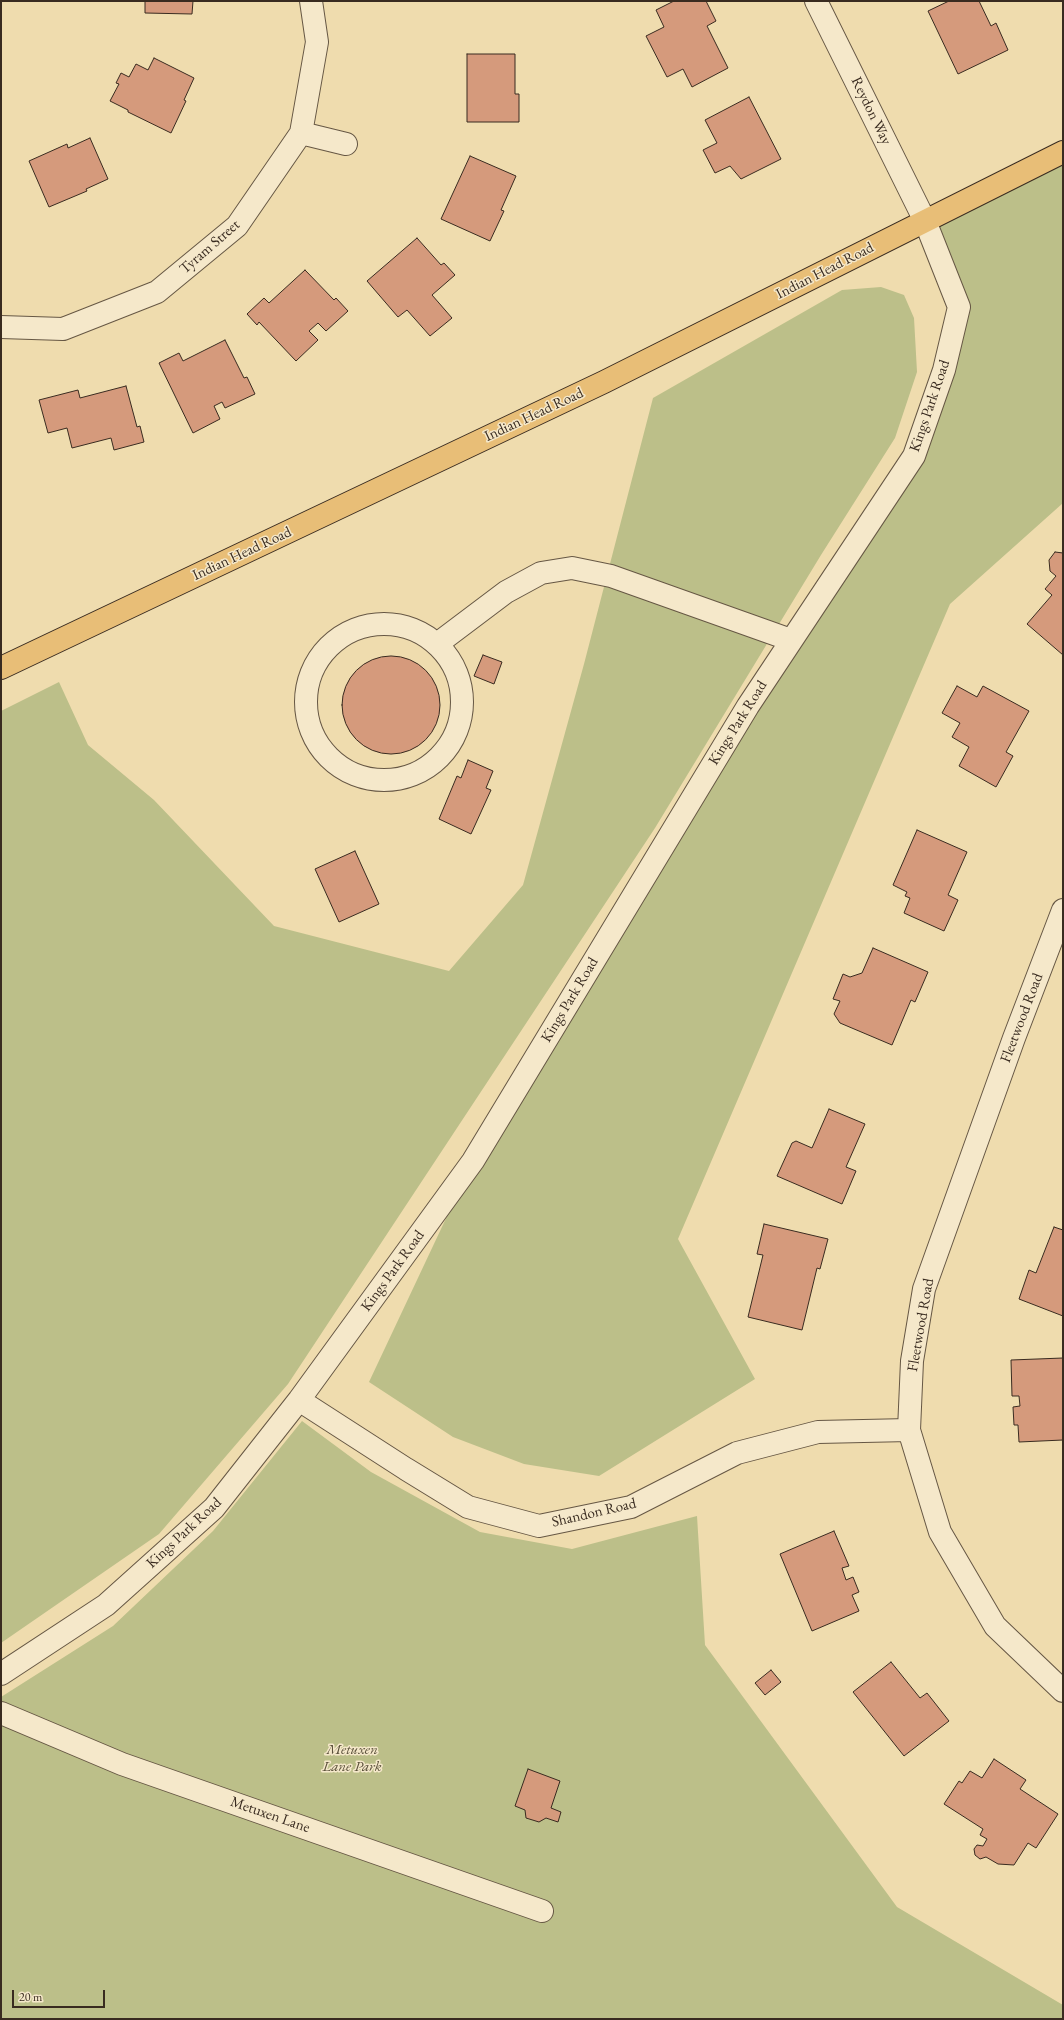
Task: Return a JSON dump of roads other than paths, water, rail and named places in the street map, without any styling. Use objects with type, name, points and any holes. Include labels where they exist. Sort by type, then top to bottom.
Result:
[{"type":"main road","name":"Indian Head Road","points":[[1,668],[597,385],[1063,152]]},
{"type":"street","name":"Tyram Street","points":[[1,328],[63,329],[157,292],[237,226],[301,134],[317,42],[311,1]]},
{"type":"street","name":"Reydon Way","points":[[816,1],[925,221]]},
{"type":"street","points":[[301,134],[346,144]]},
{"type":"street","name":"Kings Park Road","points":[[1,1674],[106,1605],[214,1508],[299,1400],[473,1161],[748,706],[914,456],[944,370],[959,307],[925,221]]},
{"type":"street","points":[[437,644],[506,592],[541,573],[572,568],[611,576],[791,640]]},
{"type":"street","points":[[391,624],[416,630],[437,644],[454,665],[462,690],[462,717],[453,742],[436,762],[413,776],[387,781],[361,778],[337,765],[319,747],[308,724],[305,699],[310,674],[323,652],[342,636],[366,626],[391,624]]},
{"type":"street","name":"Fleetwood Road","points":[[1063,910],[1014,1038],[924,1289],[912,1361],[910,1430],[940,1532],[991,1620],[995,1626],[1063,1691]]},
{"type":"street","name":"Shandon Road","points":[[299,1400],[406,1469],[468,1506],[539,1526],[631,1507],[737,1453],[818,1432],[910,1430]]},
{"type":"street","name":"Metuxen Lane","points":[[1,1713],[122,1764],[542,1910]]},
{"type":"park label","name":"Metuxen Lane Park","points":[[352,1758]]}]
